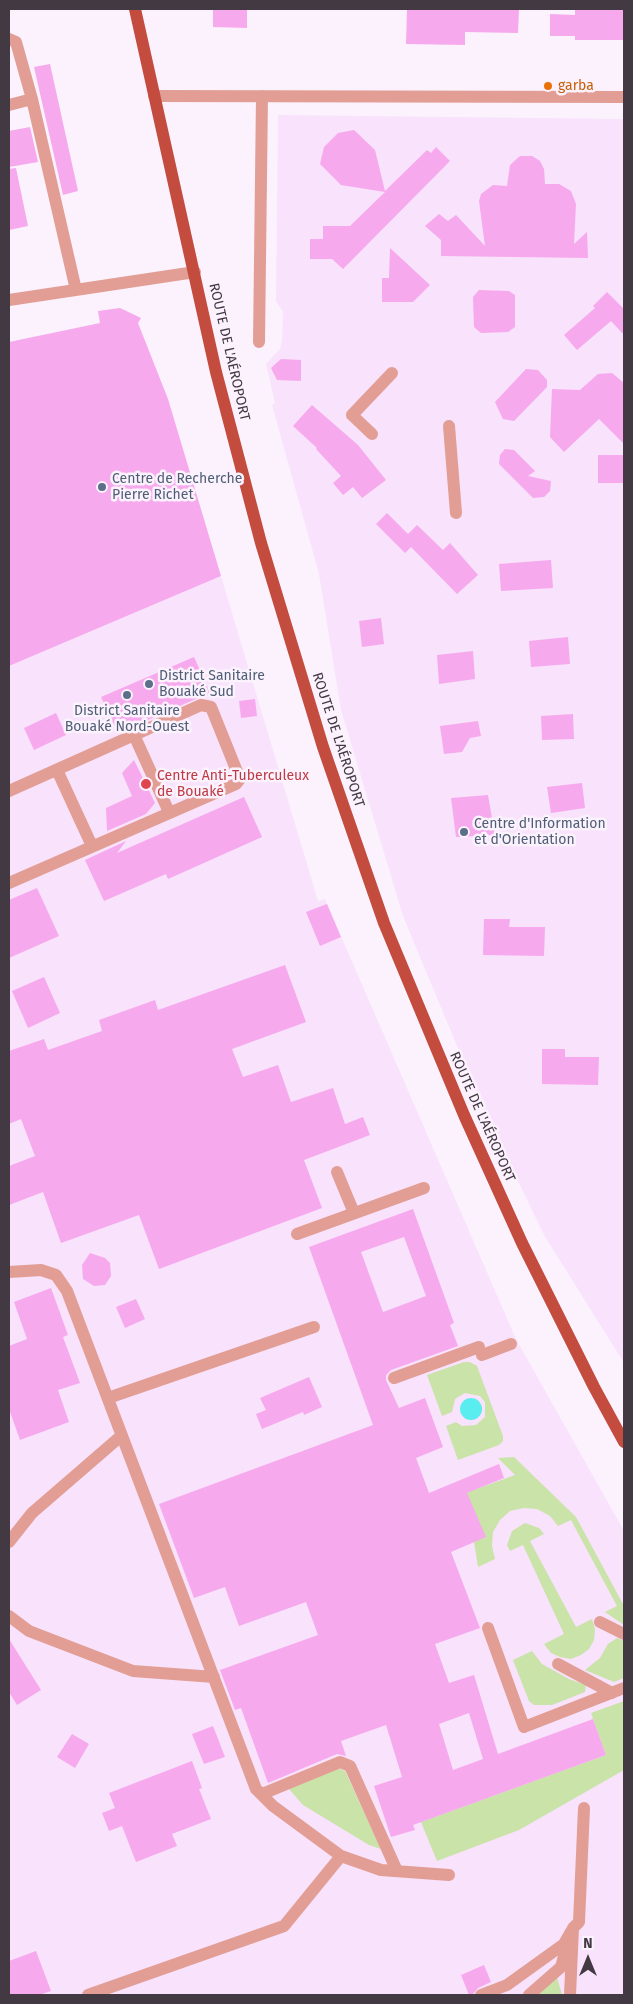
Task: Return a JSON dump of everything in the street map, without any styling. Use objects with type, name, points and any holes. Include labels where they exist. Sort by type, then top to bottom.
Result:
[{"type":"main road","name":"ROUTE DE L'AÉROPORT","points":[[134,9],[195,272],[216,372],[260,543],[323,747],[384,923],[464,1116],[522,1243],[594,1388],[624,1442]]},
{"type":"street","points":[[9,39],[16,42],[32,99],[76,290]]},
{"type":"street","points":[[154,96],[624,97]]},
{"type":"street","points":[[259,342],[262,96]]},
{"type":"street","points":[[9,105],[32,99]]},
{"type":"street","points":[[9,300],[195,272]]},
{"type":"street","points":[[372,434],[352,415],[392,373]]},
{"type":"street","points":[[450,426],[456,513]]},
{"type":"street","points":[[9,791],[201,704],[210,707],[240,779],[236,784],[9,883]]},
{"type":"street","points":[[134,735],[169,812]]},
{"type":"street","points":[[57,770],[92,846]]},
{"type":"street","points":[[337,1172],[354,1214]]},
{"type":"street","points":[[297,1234],[424,1188]]},
{"type":"street","points":[[9,1272],[41,1270],[56,1275],[68,1291],[121,1436],[256,1789],[273,1806],[341,1856],[381,1870],[449,1875]]},
{"type":"street","points":[[108,1398],[314,1327]]},
{"type":"street","points":[[394,1378],[481,1351],[511,1344]]},
{"type":"street","points":[[9,1542],[32,1513],[121,1436]]},
{"type":"street","points":[[9,1616],[30,1631],[133,1671],[214,1677]]},
{"type":"street","points":[[600,1622],[624,1634]]},
{"type":"street","points":[[488,1628],[524,1727],[624,1688]]},
{"type":"street","points":[[558,1664],[612,1693]]},
{"type":"street","points":[[262,1794],[340,1762],[350,1766],[397,1871]]},
{"type":"street","points":[[487,1994],[507,1985],[564,1944],[573,1928],[579,1922],[584,1808]]},
{"type":"street","points":[[88,1995],[284,1926],[341,1856]]},
{"type":"street","points":[[530,1995],[561,1967],[573,1928]]},
{"type":"street","points":[[570,1995],[573,1928]]},
{"type":"shaded area","points":[[278,115],[624,119],[624,1363],[544,1235],[482,1106],[403,916],[341,710],[319,574],[272,405],[275,403],[266,364],[280,349],[282,341],[283,312],[276,301]]},
{"type":"shaded area","points":[[221,576],[318,901],[325,899],[516,1339],[624,1531],[624,1995],[9,1995],[9,666]]},
{"type":"green space","points":[[464,1362],[470,1362],[477,1366],[503,1436],[503,1441],[499,1445],[458,1460],[446,1426],[456,1422],[462,1426],[476,1425],[485,1417],[485,1402],[480,1396],[465,1393],[455,1399],[452,1412],[442,1416],[427,1375]]},
{"type":"green space","points":[[514,1457],[576,1517],[624,1606],[624,1625],[605,1612],[617,1606],[571,1520],[558,1526],[550,1516],[537,1509],[524,1508],[510,1511],[500,1520],[493,1532],[492,1546],[495,1559],[478,1567],[474,1542],[455,1497],[515,1475],[498,1458]]},
{"type":"green space","points":[[525,1523],[539,1528],[544,1534],[530,1541],[576,1627],[592,1619],[595,1629],[594,1640],[589,1649],[571,1659],[551,1653],[544,1644],[564,1634],[523,1545],[510,1551],[507,1545],[512,1531]]},
{"type":"green space","points":[[617,1638],[624,1641],[624,1678],[614,1682],[585,1670],[600,1658],[608,1644]]},
{"type":"green space","points":[[532,1651],[542,1664],[569,1679],[586,1685],[585,1692],[552,1705],[534,1705],[529,1701],[513,1660]]},
{"type":"green space","points":[[624,1701],[624,1770],[519,1830],[437,1861],[421,1822],[606,1755],[591,1713]]},
{"type":"green space","points":[[338,1768],[345,1771],[381,1849],[369,1845],[303,1805],[289,1789]]},
{"type":"green space","points":[[557,1977],[562,1995],[538,1995]]},
{"type":"water","points":[[471,1398],[479,1401],[482,1409],[479,1417],[471,1420],[463,1417],[460,1409],[463,1401]]},
{"type":"building","points":[[213,9],[247,9],[247,28],[213,27]]},
{"type":"building","points":[[407,9],[519,9],[518,33],[465,32],[465,45],[406,44]]},
{"type":"building","points":[[575,9],[624,9],[624,40],[575,40],[575,36],[550,36],[550,14],[575,15]]},
{"type":"building","points":[[50,64],[78,191],[63,195],[34,67]]},
{"type":"building","points":[[30,127],[38,162],[9,167],[9,131]]},
{"type":"building","points":[[354,130],[375,150],[385,191],[427,150],[431,153],[436,147],[450,161],[343,269],[332,259],[310,259],[310,239],[323,239],[323,226],[350,226],[385,192],[341,185],[320,164],[324,147],[338,133]]},
{"type":"building","points":[[520,156],[532,156],[540,161],[544,169],[545,184],[559,184],[571,191],[576,204],[574,244],[587,232],[588,258],[441,256],[441,240],[425,226],[439,214],[448,221],[456,215],[485,246],[479,201],[481,194],[493,185],[507,186],[510,165]]},
{"type":"building","points":[[16,168],[28,226],[9,230],[9,169]]},
{"type":"building","points":[[390,248],[430,285],[413,302],[382,302],[382,278],[389,278]]},
{"type":"building","points":[[479,290],[509,291],[515,295],[515,327],[508,332],[481,333],[474,327],[473,297]]},
{"type":"building","points":[[607,292],[624,309],[624,335],[611,321],[577,350],[564,335],[595,308],[593,306]]},
{"type":"building","name":"Centre de Recherche Pierre Richet","points":[[120,308],[141,318],[138,323],[168,399],[221,576],[9,666],[9,342],[100,323],[98,311]]},
{"type":"building","points":[[281,359],[301,360],[301,381],[277,380],[271,368]]},
{"type":"building","points":[[526,369],[538,370],[547,380],[547,387],[514,421],[503,419],[495,402]]},
{"type":"building","points":[[612,373],[624,383],[624,444],[599,419],[564,452],[550,437],[552,389],[580,390],[598,374]]},
{"type":"building","points":[[312,405],[358,445],[386,480],[362,498],[353,487],[343,495],[333,483],[341,476],[317,448],[293,426]]},
{"type":"building","points":[[505,449],[514,450],[535,471],[528,476],[551,481],[550,491],[544,497],[533,498],[499,464],[500,455]]},
{"type":"building","points":[[598,455],[624,455],[624,483],[598,483]]},
{"type":"building","points":[[387,513],[408,534],[417,525],[443,550],[450,543],[478,575],[457,594],[411,547],[405,553],[376,524]]},
{"type":"building","points":[[551,560],[553,588],[501,591],[499,564]]},
{"type":"building","points":[[381,618],[384,644],[362,647],[359,621]]},
{"type":"building","points":[[568,637],[570,664],[531,667],[529,641]]},
{"type":"building","points":[[473,651],[475,679],[439,684],[437,655]]},
{"type":"building","points":[[194,657],[211,695],[198,698],[118,733],[101,697]]},
{"type":"building","points":[[255,699],[257,716],[241,718],[239,701]]},
{"type":"building","points":[[56,713],[66,735],[34,750],[24,728]]},
{"type":"building","points":[[573,714],[574,739],[542,740],[541,716]]},
{"type":"building","points":[[478,721],[481,736],[470,738],[462,752],[444,754],[440,726]]},
{"type":"building","points":[[134,760],[155,803],[146,814],[107,831],[106,808],[132,796],[122,773]]},
{"type":"building","points":[[582,783],[585,808],[551,813],[547,787]]},
{"type":"building","points":[[488,795],[495,835],[456,837],[451,798]]},
{"type":"building","points":[[244,797],[262,837],[168,879],[166,874],[104,901],[85,860],[126,841],[117,853]]},
{"type":"building","points":[[37,888],[59,936],[9,958],[9,900]]},
{"type":"building","points":[[327,904],[341,937],[320,946],[306,912]]},
{"type":"building","points":[[484,919],[510,919],[509,927],[545,927],[544,956],[483,955]]},
{"type":"building","points":[[285,965],[306,1022],[232,1049],[243,1077],[278,1065],[291,1102],[333,1088],[345,1124],[363,1117],[370,1135],[304,1160],[322,1208],[159,1269],[139,1215],[61,1243],[43,1192],[9,1205],[9,1166],[35,1156],[21,1119],[9,1124],[9,1051],[44,1039],[48,1050],[102,1031],[99,1020],[155,1000],[158,1010]]},
{"type":"building","points":[[44,977],[60,1013],[28,1028],[12,991]]},
{"type":"building","points":[[542,1049],[565,1049],[565,1057],[599,1057],[598,1085],[542,1084]]},
{"type":"building","points":[[413,1209],[454,1323],[450,1325],[458,1346],[391,1370],[386,1375],[386,1380],[399,1408],[425,1398],[443,1447],[416,1458],[429,1493],[499,1464],[504,1478],[467,1493],[486,1537],[451,1552],[480,1628],[435,1644],[449,1683],[474,1675],[498,1754],[593,1719],[606,1755],[413,1825],[415,1830],[391,1837],[374,1786],[402,1777],[386,1725],[341,1741],[346,1756],[337,1754],[268,1783],[241,1708],[235,1710],[220,1670],[318,1635],[306,1602],[239,1626],[225,1587],[194,1598],[159,1504],[373,1425],[309,1247]],"holes":[[[404,1237],[426,1296],[383,1312],[361,1252]],[[469,1713],[483,1759],[453,1770],[439,1724]]]},
{"type":"building","points":[[90,1253],[105,1258],[110,1263],[111,1276],[105,1285],[94,1286],[83,1279],[82,1265]]},
{"type":"building","points":[[51,1288],[68,1335],[63,1337],[80,1383],[58,1390],[69,1422],[20,1440],[9,1409],[9,1346],[27,1339],[14,1302]]},
{"type":"building","points":[[136,1299],[145,1319],[125,1328],[116,1307]]},
{"type":"building","points":[[309,1377],[322,1407],[304,1415],[303,1412],[262,1429],[256,1414],[266,1410],[260,1398]]},
{"type":"building","points":[[9,1639],[41,1690],[17,1705],[9,1692]]},
{"type":"building","points":[[213,1726],[225,1757],[204,1764],[192,1734]]},
{"type":"building","points":[[72,1734],[89,1744],[75,1768],[57,1757]]},
{"type":"building","points":[[192,1761],[202,1788],[199,1789],[211,1819],[172,1834],[177,1846],[136,1862],[122,1826],[109,1831],[102,1813],[115,1808],[109,1793]]},
{"type":"building","points":[[36,1951],[51,1991],[39,1995],[9,1995],[9,1961]]},
{"type":"building","points":[[484,1965],[491,1982],[469,1995],[461,1975]]},
{"type":"place","name":"garba","points":[[548,86]]},
{"type":"place","name":"Centre de Recherche Pierre Richet","points":[[102,487]]},
{"type":"place","name":"District Sanitaire Bouaké Sud","points":[[149,684]]},
{"type":"place","name":"District Sanitaire Bouaké Nord-Ouest","points":[[127,695]]},
{"type":"place","name":"Centre Anti-Tuberculeux de Bouaké","points":[[146,784]]},
{"type":"place","name":"Centre d'Information et d'Orientation","points":[[464,832]]}]
